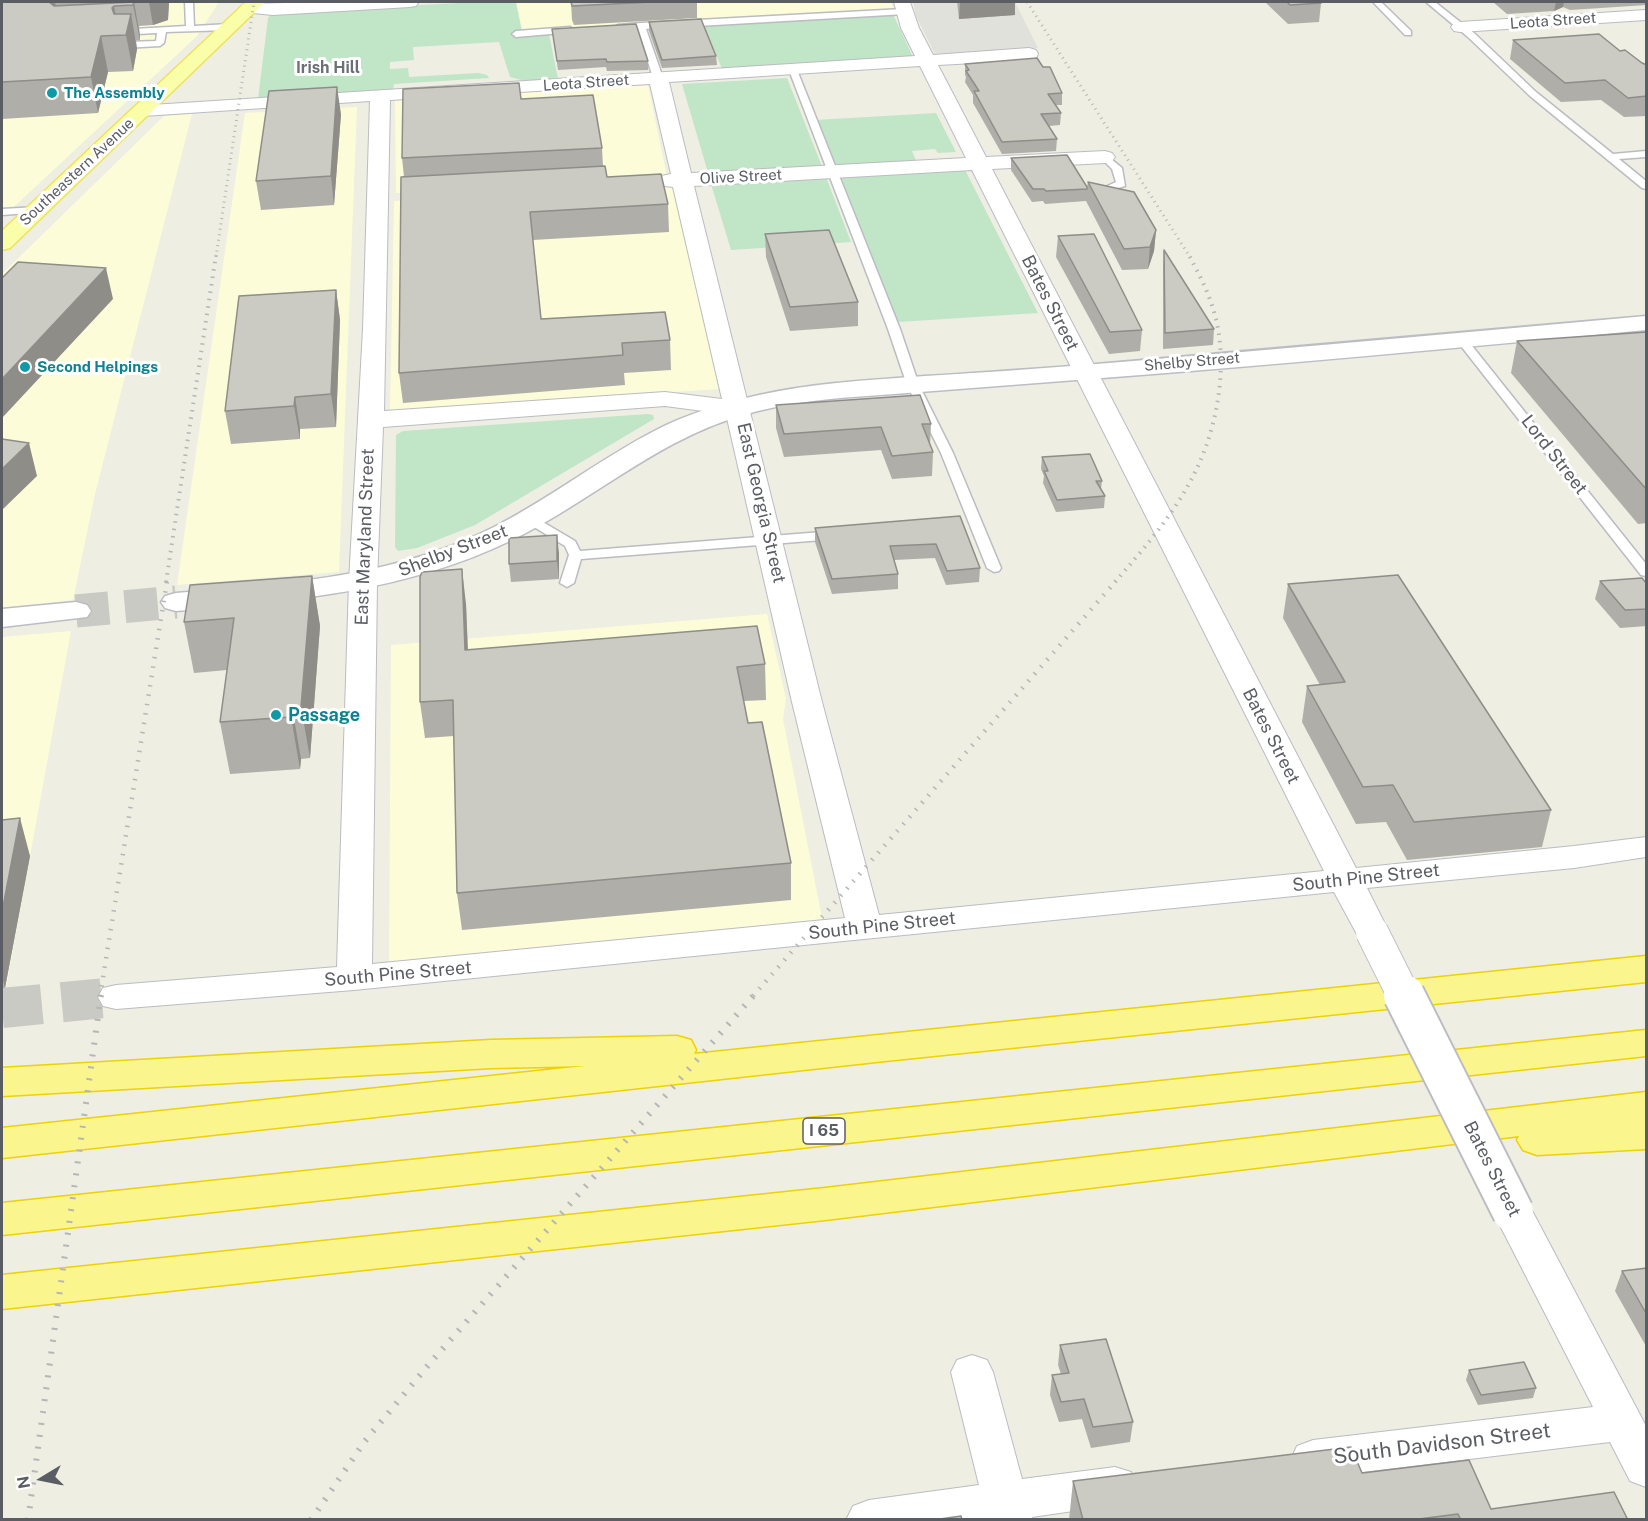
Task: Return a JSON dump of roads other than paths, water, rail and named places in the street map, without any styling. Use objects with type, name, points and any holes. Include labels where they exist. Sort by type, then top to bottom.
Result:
[{"type":"highway","points":[[2,1143],[885,1047],[1647,969]]},
{"type":"highway","name":"I 65","points":[[2,1219],[1647,1043]]},
{"type":"highway","points":[[2,1082],[491,1054],[885,1047]]},
{"type":"highway","points":[[2,1292],[271,1265],[1242,1157],[1647,1106]]},
{"type":"highway","points":[[1242,1157],[1647,1134]]},
{"type":"highway","points":[[2,1306],[271,1265]]},
{"type":"main road","name":"Southeastern Avenue","points":[[2,243],[253,5]]},
{"type":"main road","name":"Shelby Street","points":[[176,602],[338,587],[446,558],[482,544],[531,519],[652,443],[690,424],[738,408],[818,392],[1085,372],[1461,339],[1642,328]]},
{"type":"main road","points":[[2,618],[76,611]]},
{"type":"street","points":[[253,5],[273,10],[411,2]]},
{"type":"street","points":[[1547,2],[1597,39]]},
{"type":"street","name":"Bates Street","points":[[903,7],[979,164],[1165,524],[1179,557],[1513,1212],[1647,1468]]},
{"type":"street","name":"Leota Street","points":[[1460,27],[1647,15]]},
{"type":"street","name":"Leota Street","points":[[143,110],[1029,54]]},
{"type":"street","name":"East Georgia Street","points":[[658,78],[820,755],[865,928]]},
{"type":"street","name":"East Maryland Street","points":[[354,978],[363,582],[375,329],[380,96]]},
{"type":"street","name":"Olive Street","points":[[646,181],[1105,158]]},
{"type":"street","points":[[377,197],[401,195]]},
{"type":"street","name":"Shelby Street","points":[[369,420],[665,399],[738,408]]},
{"type":"street","name":"South Pine Street","points":[[116,997],[354,978],[865,928],[1574,857],[1647,847]]},
{"type":"street","points":[[972,1371],[1008,1510]]},
{"type":"street","name":"South Davidson Street","points":[[1278,1464],[1623,1422]]},
{"type":"street","points":[[869,1520],[1008,1510],[1155,1480]]},
{"type":"lane","points":[[189,2],[190,28]]},
{"type":"lane","points":[[1377,2],[1408,33]]},
{"type":"lane","points":[[1430,2],[1533,94],[1647,186]]},
{"type":"lane","points":[[607,28],[903,7]]},
{"type":"lane","points":[[641,26],[658,78]]},
{"type":"lane","points":[[105,33],[230,27]]},
{"type":"lane","points":[[124,45],[160,43],[162,30]]},
{"type":"lane","points":[[516,34],[584,30]]},
{"type":"lane","points":[[794,70],[894,329],[913,385],[947,453],[970,524],[994,568]]},
{"type":"lane","points":[[1610,157],[1647,154]]},
{"type":"lane","points":[[1105,158],[1117,168],[1121,184],[1108,188]]},
{"type":"lane","points":[[2,212],[38,210]]},
{"type":"lane","name":"Lord Street","points":[[1461,339],[1647,572]]},
{"type":"lane","points":[[531,519],[570,544],[576,555],[567,583]]},
{"type":"lane","points":[[576,555],[846,534]]},
{"type":"tunnel","points":[[76,611],[176,602]]},
{"type":"tunnel","points":[[2,1008],[116,997]]},
{"type":"railway","points":[[216,257],[254,2]]},
{"type":"railway","points":[[1027,2],[1190,257]]},
{"type":"railway","points":[[166,582],[216,255]]},
{"type":"railway","points":[[1115,582],[1152,539],[1182,495],[1195,472],[1214,421],[1220,380],[1221,356],[1218,332],[1213,308],[1190,257]]},
{"type":"railway","points":[[100,996],[167,581]]},
{"type":"railway","points":[[753,996],[1116,581]]},
{"type":"railway","points":[[28,1520],[101,995]]},
{"type":"railway","points":[[311,1520],[365,1441],[430,1363],[754,995]]},
{"type":"place","name":"The Assembly","points":[[52,93]]},
{"type":"place","name":"Second Helpings","points":[[25,367]]},
{"type":"place","name":"Passage","points":[[276,715]]},
{"type":"district","name":"Irish Hill","points":[[328,68]]}]
